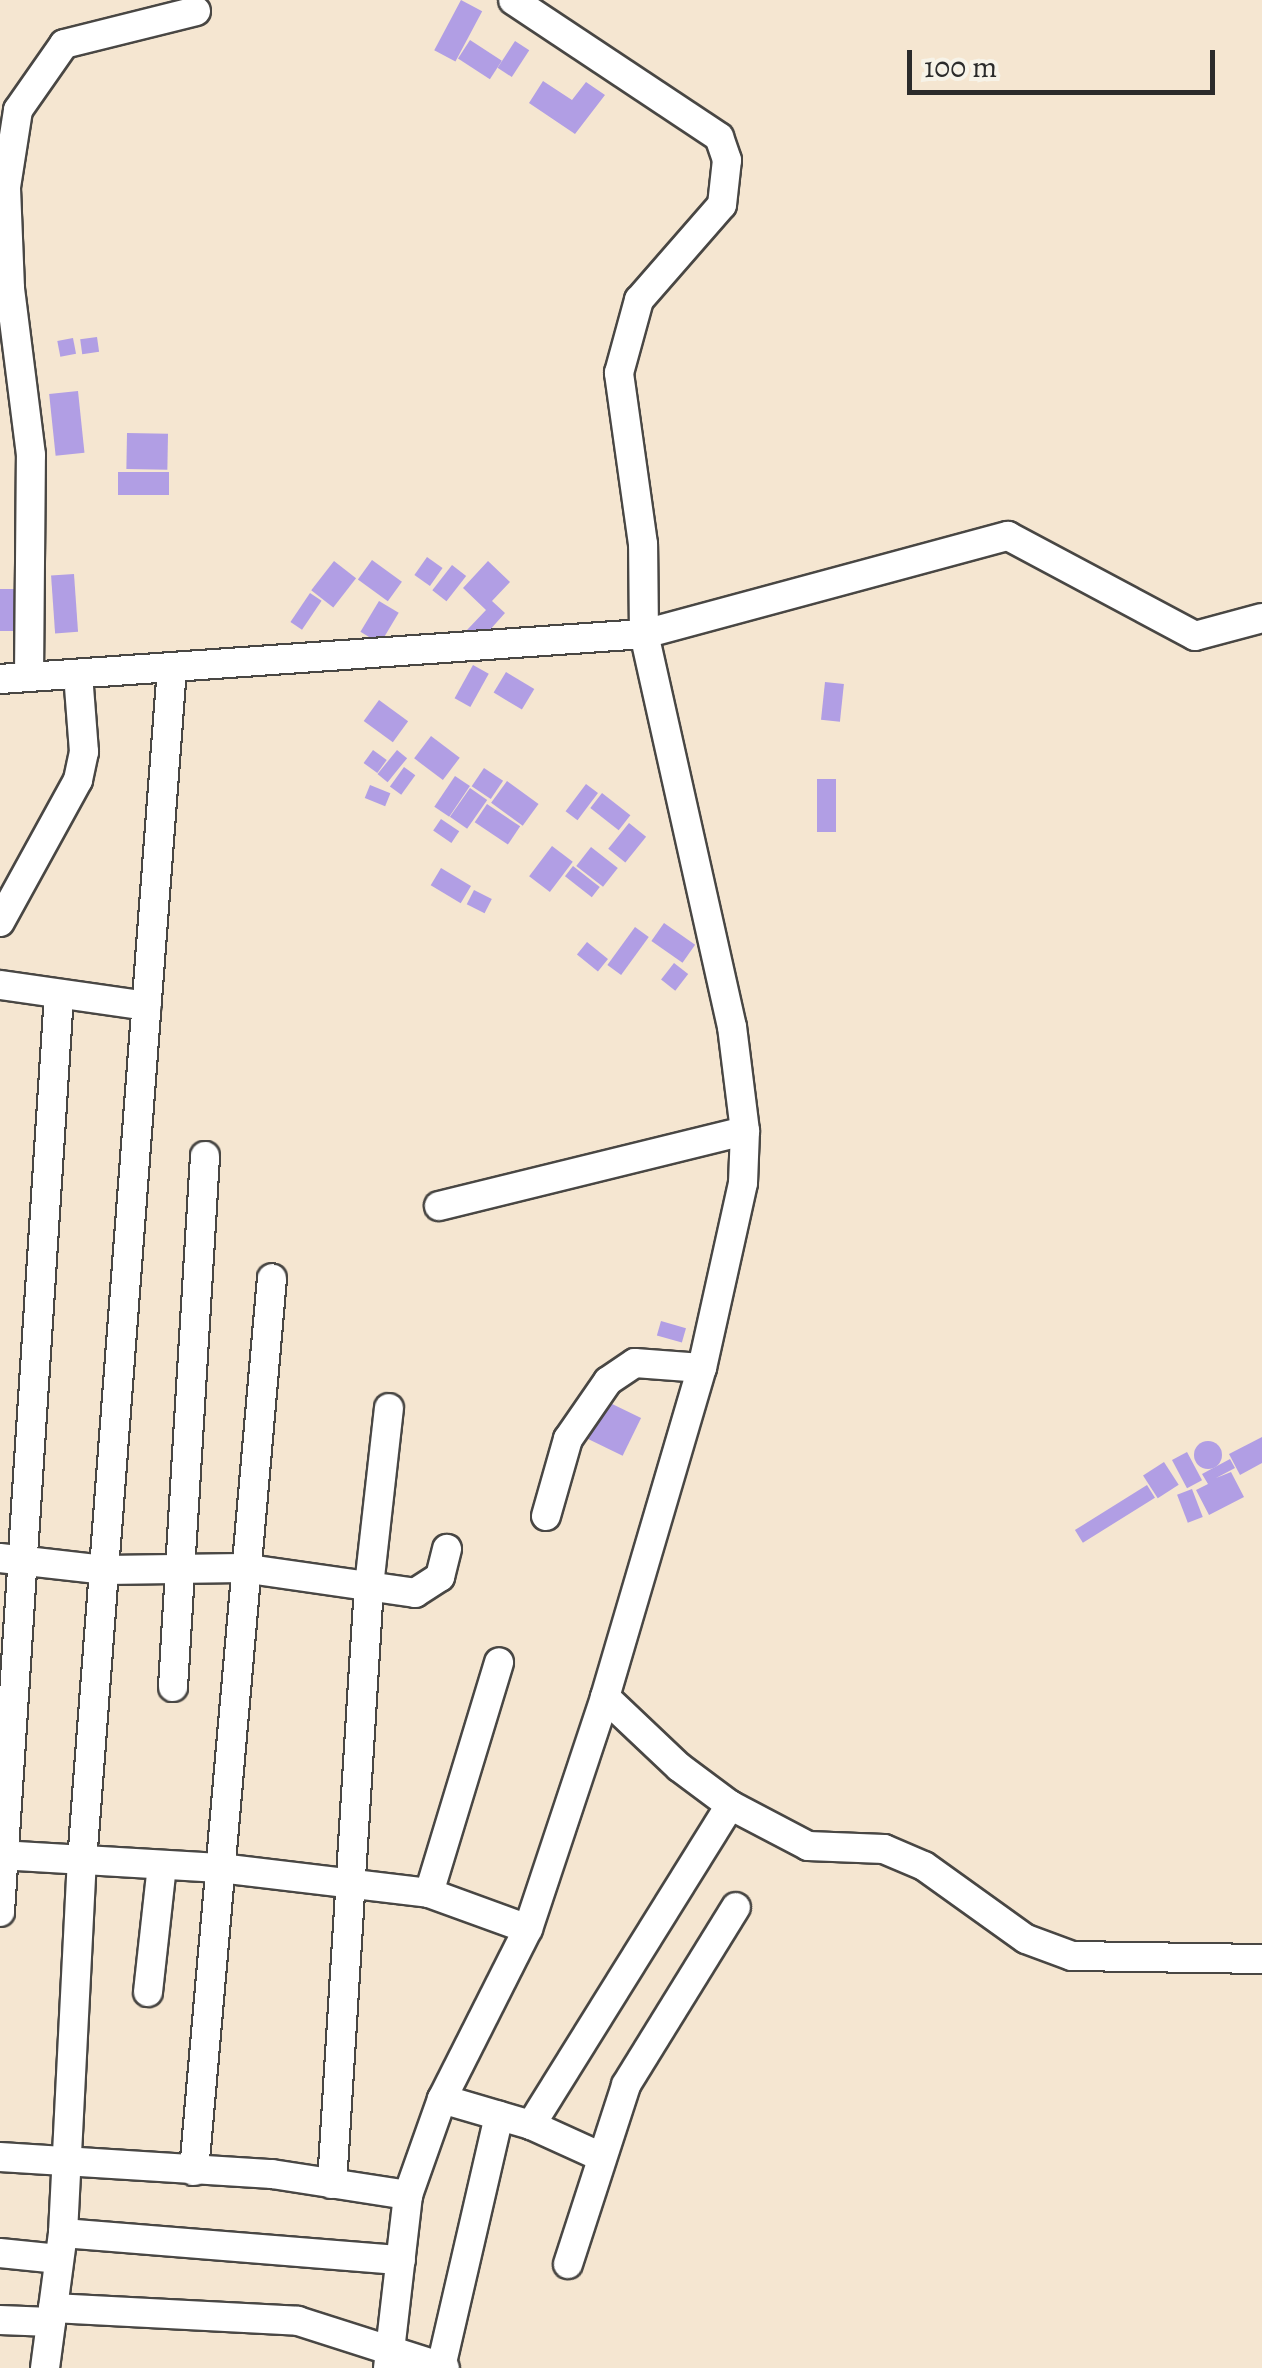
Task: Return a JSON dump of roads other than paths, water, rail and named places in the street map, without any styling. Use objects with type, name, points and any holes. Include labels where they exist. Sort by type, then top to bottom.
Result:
[{"type":"street","points":[[390,2360],[408,2195],[442,2099],[528,1929],[605,1697],[702,1368],[743,1184],[746,1132],[732,1027],[644,634],[643,544],[620,373],[638,300],[722,204],[727,160],[720,136],[513,0]]},
{"type":"street","points":[[29,677],[30,455],[10,288],[6,187],[18,110],[64,44],[196,11]]},
{"type":"street","points":[[0,679],[644,634],[1008,536],[1195,636],[1262,618]]},
{"type":"street","points":[[46,2368],[61,2246],[82,1862],[172,667]]},
{"type":"street","points":[[0,922],[78,780],[84,752],[78,674]]},
{"type":"street","points":[[0,986],[147,1006]]},
{"type":"street","points":[[0,1912],[13,1559],[60,994]]},
{"type":"street","points":[[439,1206],[746,1132]]},
{"type":"street","points":[[173,1686],[176,1569],[205,1156]]},
{"type":"street","points":[[194,2170],[242,1568],[272,1278]]},
{"type":"street","points":[[546,1516],[568,1439],[608,1381],[635,1363],[702,1368]]},
{"type":"street","points":[[332,2184],[369,1586],[389,1408]]},
{"type":"street","points":[[13,1559],[106,1570],[242,1568],[415,1593],[440,1577],[448,1549]]},
{"type":"street","points":[[429,1893],[499,1662]]},
{"type":"street","points":[[605,1697],[679,1768],[730,1804],[808,1846],[884,1849],[924,1866],[1026,1939],[1072,1956],[1262,1960]]},
{"type":"street","points":[[531,2126],[730,1804]]},
{"type":"street","points":[[1,1856],[220,1868],[429,1893],[528,1929]]},
{"type":"street","points":[[148,1992],[162,1866]]},
{"type":"street","points":[[568,2264],[599,2156],[626,2085],[736,1906]]},
{"type":"street","points":[[442,2099],[531,2126],[599,2156]]},
{"type":"street","points":[[0,2320],[52,2315],[298,2321],[390,2360],[443,2368],[500,2116]]},
{"type":"street","points":[[0,2157],[194,2170],[408,2195]]},
{"type":"street","points":[[0,2253],[61,2246],[401,2260]]}]
